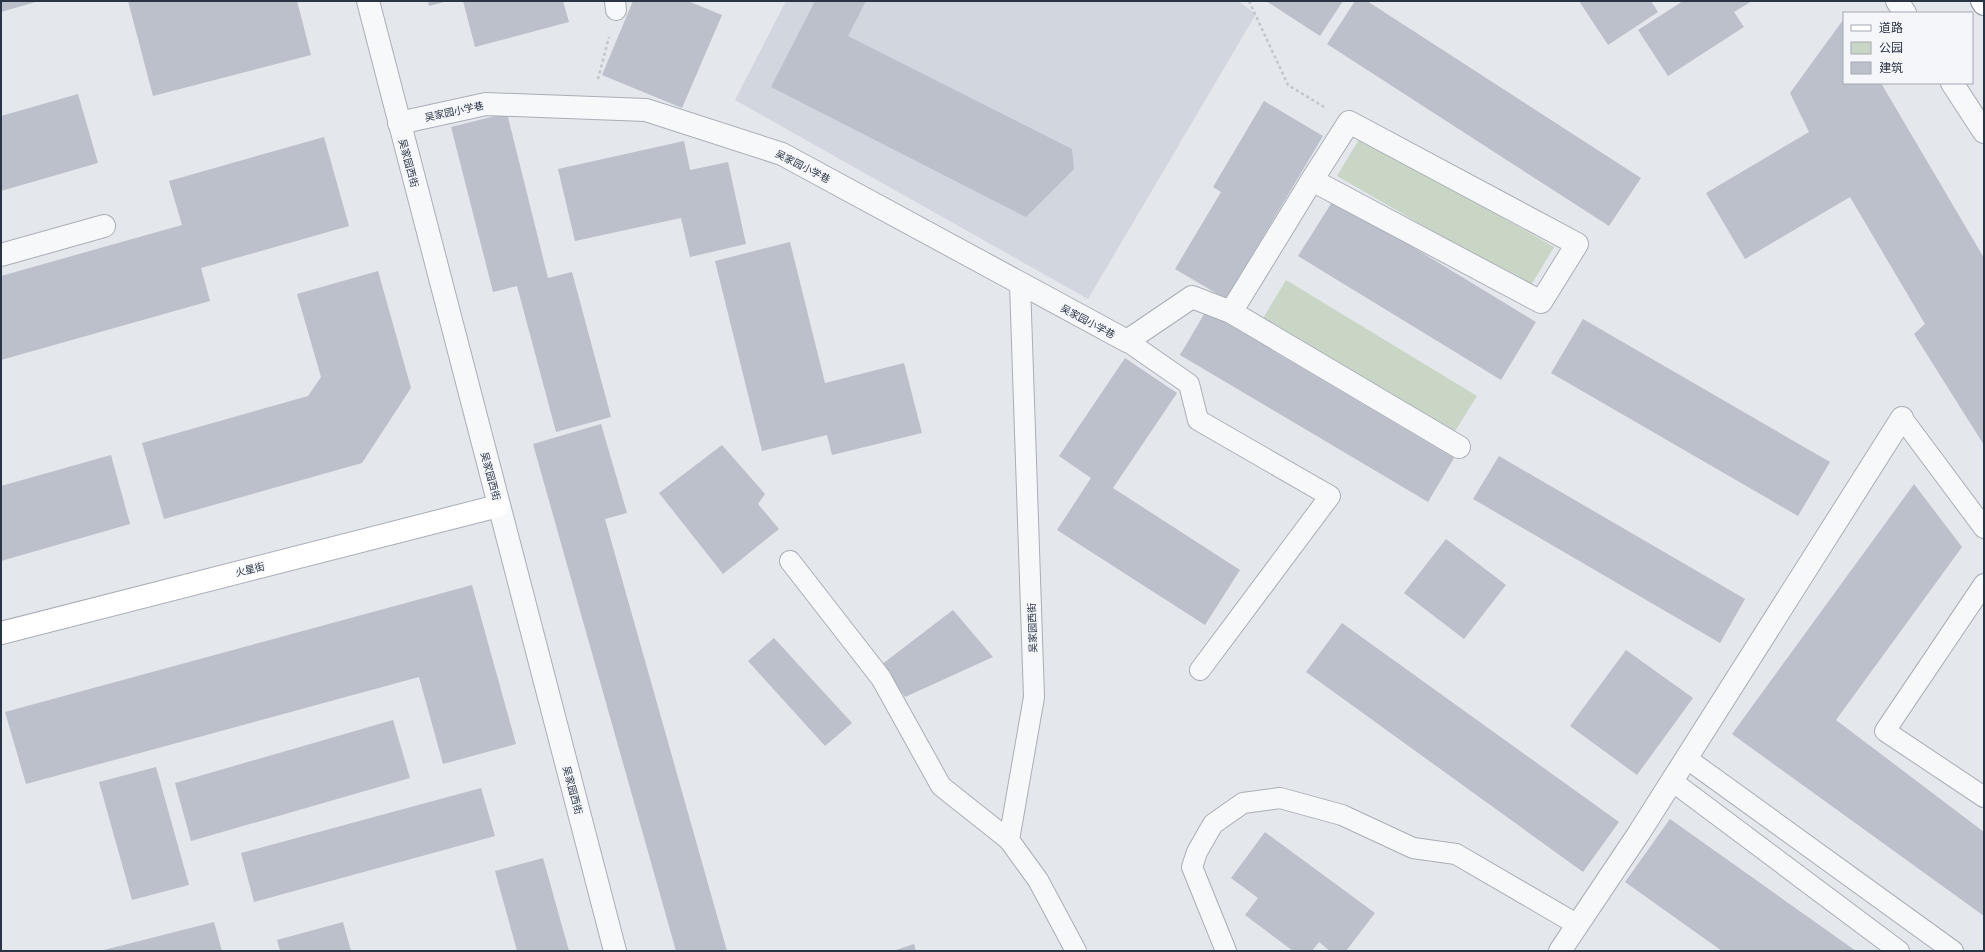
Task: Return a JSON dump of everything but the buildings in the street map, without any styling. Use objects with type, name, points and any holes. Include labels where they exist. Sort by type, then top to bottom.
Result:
[{"type":"main road","name":"火星街","points":[[1,633],[498,506]]},
{"type":"street","name":"吴家园西街","points":[[368,1],[498,506],[615,951]]},
{"type":"street","points":[[1897,1],[1904,12]]},
{"type":"street","points":[[1953,84],[1984,132]]},
{"type":"street","name":"吴家园小学巷","points":[[399,123],[486,104],[646,110],[782,154],[1127,342]]},
{"type":"street","points":[[1231,312],[1312,180],[1348,122],[1577,244],[1541,302],[1312,180]]},
{"type":"street","points":[[1,255],[104,226]]},
{"type":"street","points":[[1127,342],[1192,297],[1231,312],[1459,447]]},
{"type":"street","points":[[1560,951],[1672,781],[1902,418]]},
{"type":"lane","name":"吴家园西街","points":[[1009,840],[1034,697],[1020,284]]},
{"type":"lane","points":[[1127,342],[1189,384],[1198,420],[1330,496],[1200,670]]},
{"type":"lane","points":[[1902,418],[1984,528]]},
{"type":"lane","points":[[790,561],[881,678],[941,786],[1009,840],[1038,880],[1076,951]]},
{"type":"lane","points":[[1984,584],[1885,731],[1984,797]]},
{"type":"lane","points":[[1686,758],[1953,951]]},
{"type":"lane","points":[[1672,781],[1898,951]]},
{"type":"lane","points":[[1226,951],[1192,867],[1197,852],[1213,824],[1243,803],[1280,798],[1342,816],[1414,848],[1456,854],[1578,925]]},
{"type":"path","points":[[1249,1],[1288,85],[1348,122]]},
{"type":"path","points":[[590,108],[615,5]]},
{"type":"shaded area","points":[[786,1],[1238,1],[1256,14],[1088,299],[735,100]]},
{"type":"green space","points":[[1361,136],[1554,247],[1530,287],[1337,176]]},
{"type":"green space","points":[[1286,280],[1477,396],[1452,436],[1262,320]]}]
